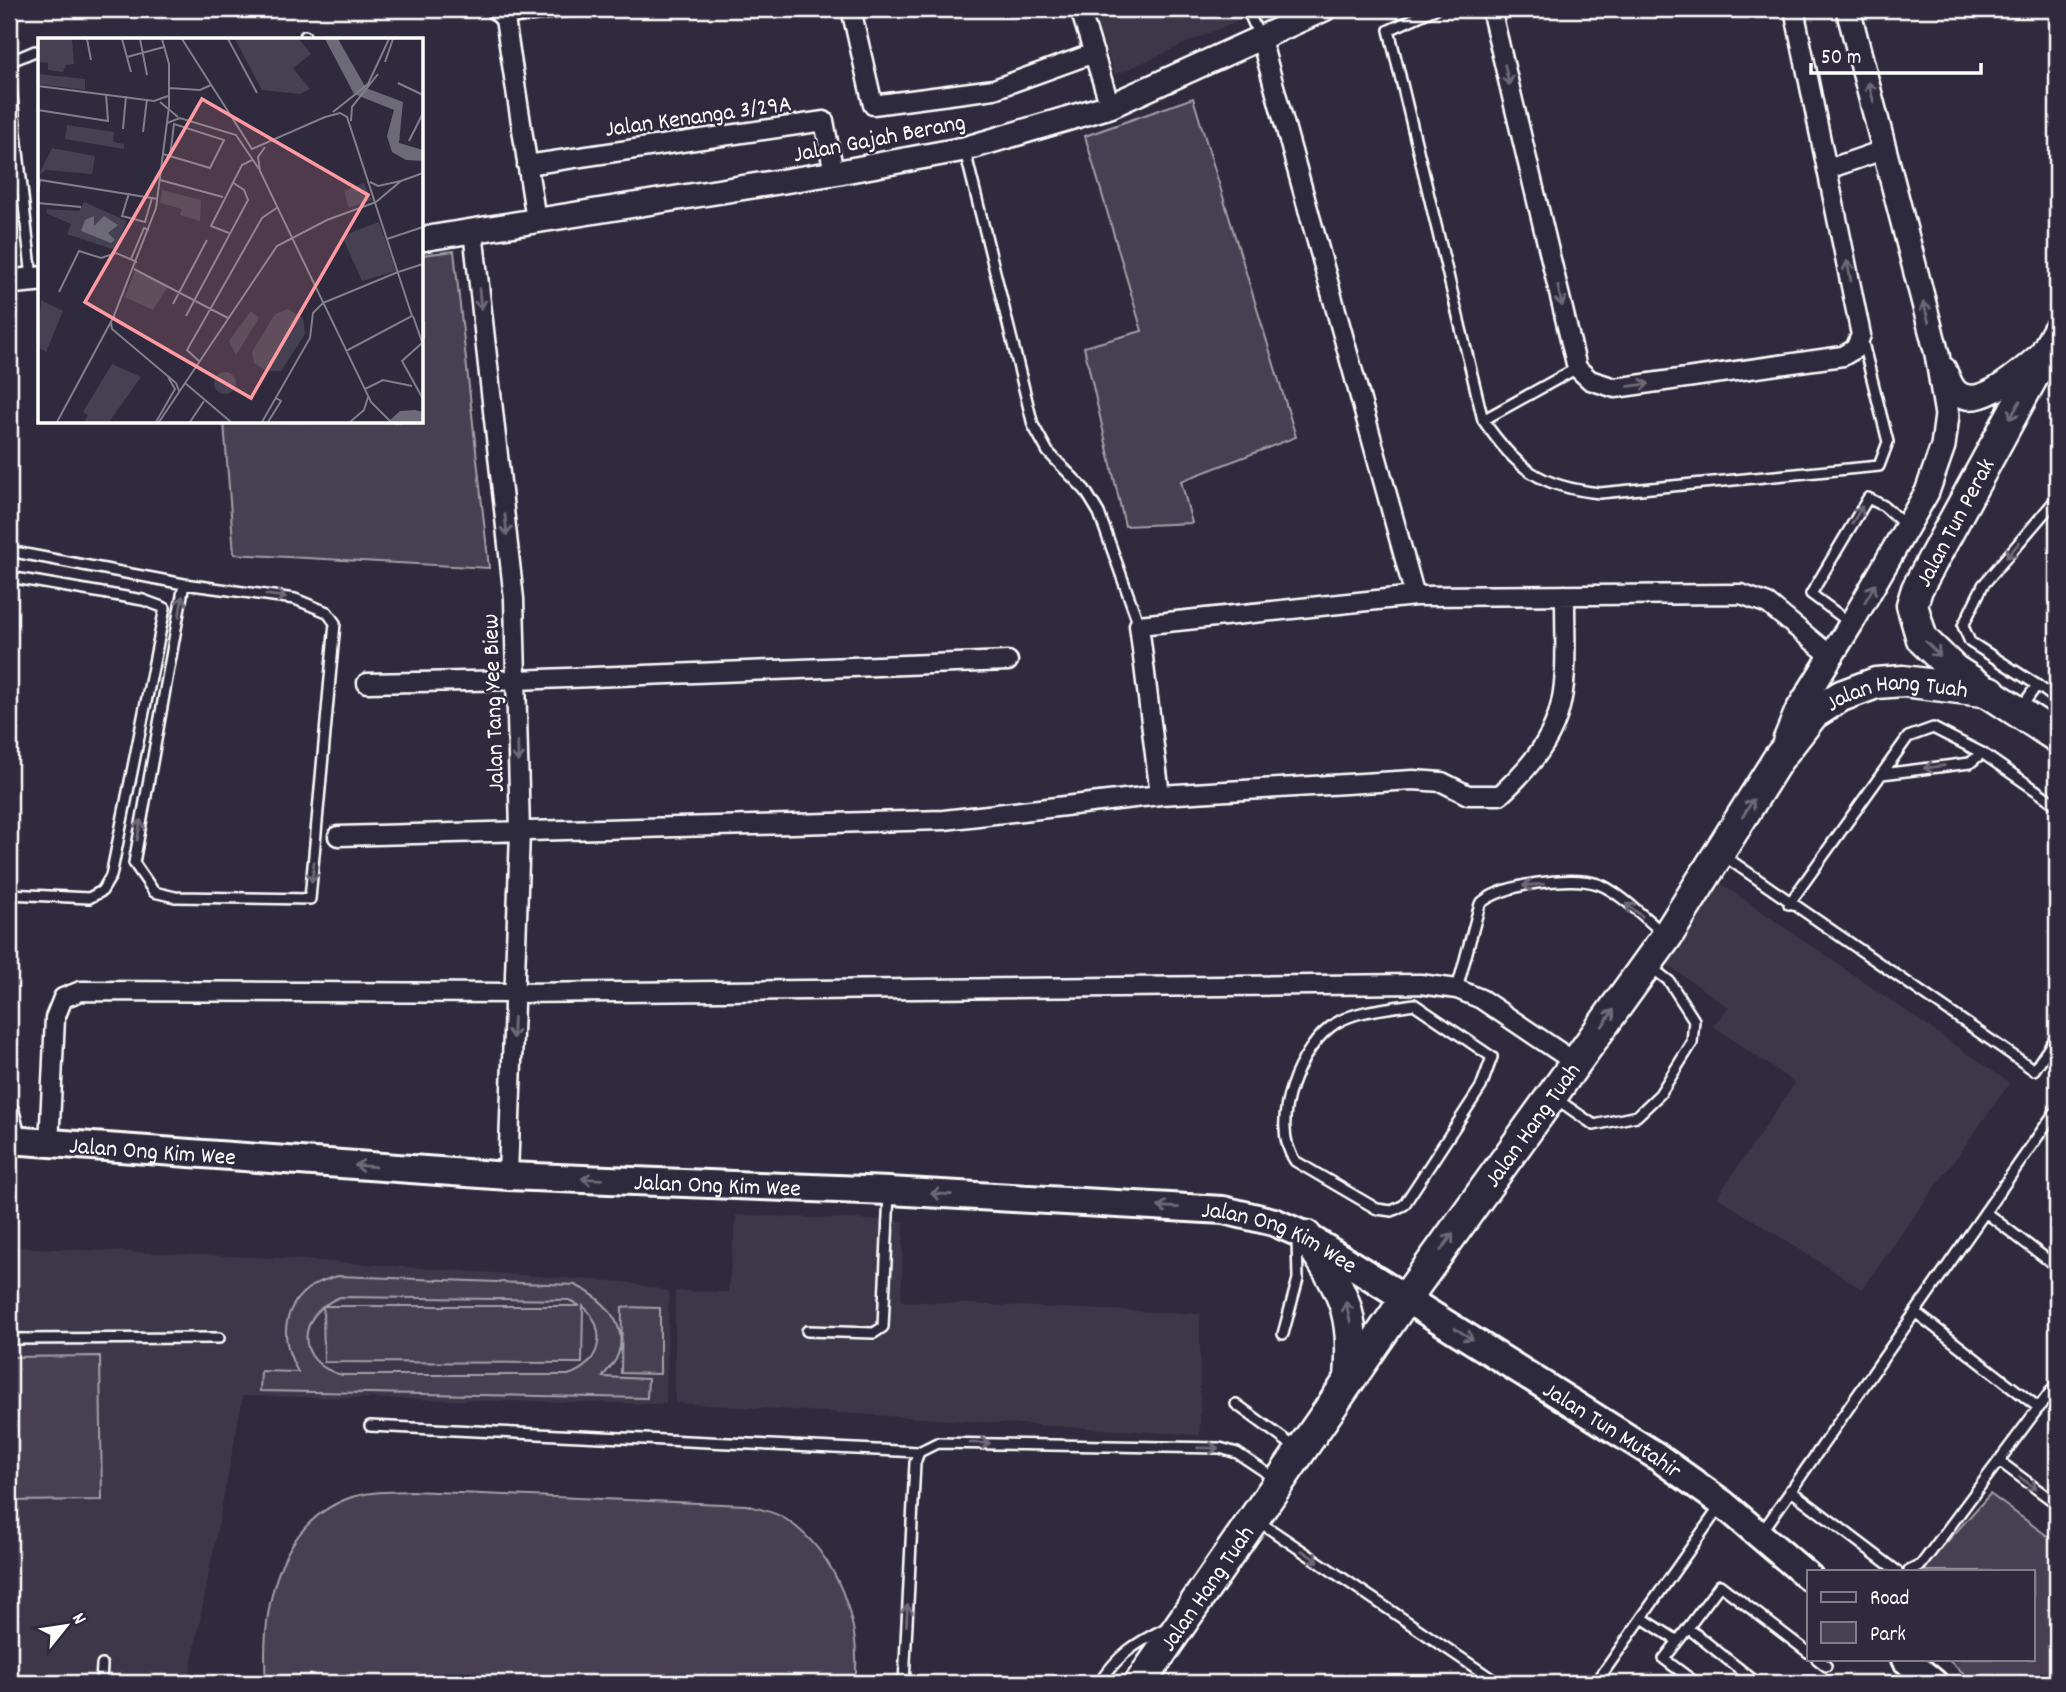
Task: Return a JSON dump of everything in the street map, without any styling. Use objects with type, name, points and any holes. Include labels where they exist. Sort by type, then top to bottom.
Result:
[{"type":"main road","name":"Jalan Tun Perak","points":[[2052,341],[1917,589],[1912,605],[1922,639],[1954,670],[2057,737]]},
{"type":"main road","name":"Jalan Hang Tuah","points":[[1140,1683],[1407,1297],[1667,936],[1778,759],[1813,714],[1841,696],[1876,683],[1903,681],[1991,692]]},
{"type":"main road","name":"Jalan Ong Kim Wee","points":[[15,1141],[508,1176],[889,1191],[1223,1210],[1274,1222],[1302,1234],[1407,1297]]},
{"type":"main road","points":[[1302,1234],[1337,1281],[1349,1310],[1353,1341],[1350,1380]]},
{"type":"main road","name":"Jalan Tun Mutahir","points":[[1407,1297],[1655,1455],[1722,1503],[1807,1575]]},
{"type":"main road","points":[[1906,1660],[1934,1683]]},
{"type":"street","points":[[851,9],[873,104],[995,89],[1094,53]]},
{"type":"street","points":[[1080,9],[1110,106]]},
{"type":"street","name":"Jalan Gajah Berang","points":[[424,239],[834,173],[964,149],[1110,106],[1324,9]]},
{"type":"street","points":[[1492,9],[1577,368],[1590,380],[1615,388],[1843,356],[1855,349],[1861,335],[1794,9]]},
{"type":"street","points":[[1778,759],[1797,711],[1852,624],[1927,492],[1943,446],[1947,415],[1937,354],[1849,9]]},
{"type":"street","points":[[503,12],[536,220]]},
{"type":"street","points":[[1261,39],[1415,596]]},
{"type":"street","name":"Jalan Kenanga 3/29A","points":[[527,165],[824,121],[834,173]]},
{"type":"street","points":[[1828,169],[1886,149]]},
{"type":"street","name":"Jalan Tang Yee Biew","points":[[473,231],[514,599],[520,832],[508,1176]]},
{"type":"street","points":[[9,282],[36,279]]},
{"type":"street","points":[[1937,354],[1955,391],[1967,397],[1983,396],[1997,389],[2052,341]]},
{"type":"street","points":[[1160,795],[1139,625],[1415,596],[1741,594],[1768,604],[1831,656]]},
{"type":"street","points":[[338,836],[944,820],[1160,795],[1413,780],[1442,782],[1468,795],[1500,795],[1528,770],[1558,722],[1565,695],[1565,595]]},
{"type":"street","points":[[368,683],[1008,661]]},
{"type":"street","points":[[49,1145],[55,1018],[63,998],[81,991],[515,993],[1420,984],[1457,989],[1480,999],[1577,1063]]},
{"type":"lane","points":[[503,12],[585,9]]},
{"type":"lane","points":[[1247,9],[1261,39]]},
{"type":"lane","points":[[1435,9],[1389,30],[1483,421],[1503,450],[1529,473],[1564,490],[1600,493],[1879,466],[1888,442],[1861,335]]},
{"type":"lane","points":[[9,62],[35,51]]},
{"type":"lane","points":[[9,70],[36,279]]},
{"type":"lane","points":[[964,149],[1033,425],[1048,452],[1085,490],[1100,513],[1139,625]]},
{"type":"lane","points":[[1483,421],[1577,368]]},
{"type":"lane","points":[[1852,624],[1811,594],[1868,498],[1884,506],[1907,527]]},
{"type":"lane","points":[[2057,498],[1983,585],[1963,626],[1969,642],[2057,700]]},
{"type":"lane","points":[[9,551],[184,584],[295,598],[327,612],[335,623],[310,899],[175,897],[154,892],[134,863],[184,584]]},
{"type":"lane","points":[[9,577],[143,600],[165,608],[111,876],[102,891],[89,898],[9,894]]},
{"type":"lane","points":[[2019,711],[2037,685]]},
{"type":"lane","points":[[1789,904],[1908,737],[1933,728],[1982,753],[2057,805]]},
{"type":"lane","points":[[1882,774],[1970,763],[1982,753]]},
{"type":"lane","points":[[1720,853],[1789,904],[2034,1070],[2057,1036]]},
{"type":"lane","points":[[1457,989],[1480,904],[1490,894],[1522,886],[1582,880],[1601,884],[1667,936]]},
{"type":"lane","points":[[1552,1096],[1594,1125],[1637,1116],[1660,1094],[1692,1043],[1694,1020],[1669,981],[1646,964]]},
{"type":"lane","points":[[1414,1004],[1420,984]]},
{"type":"lane","points":[[1414,1004],[1492,1057],[1481,1087],[1404,1205],[1392,1211],[1377,1209],[1295,1161],[1286,1148],[1287,1095],[1307,1051],[1336,1023],[1414,1004]]},
{"type":"lane","points":[[9,1102],[14,1111],[15,1141]]},
{"type":"lane","points":[[1759,1535],[2057,1109]]},
{"type":"lane","points":[[807,1331],[874,1333],[883,1327],[889,1191]]},
{"type":"lane","points":[[1985,1212],[2057,1267]]},
{"type":"lane","points":[[1283,1334],[1298,1279],[1302,1234]]},
{"type":"lane","points":[[1915,1312],[2039,1408]]},
{"type":"lane","points":[[9,1339],[219,1338]]},
{"type":"lane","points":[[1911,1570],[1921,1565],[2057,1383]]},
{"type":"lane","points":[[1236,1405],[1300,1452]]},
{"type":"lane","points":[[370,1426],[919,1452],[937,1443],[1220,1448],[1237,1453],[1279,1482]]},
{"type":"lane","points":[[904,1683],[915,1463],[919,1452]]},
{"type":"lane","points":[[1999,1461],[2057,1504]]},
{"type":"lane","points":[[1790,1490],[1896,1570]]},
{"type":"lane","points":[[1596,1683],[1722,1503]]},
{"type":"lane","points":[[1254,1518],[1498,1683]]},
{"type":"lane","points":[[1696,1683],[1664,1659],[1720,1585],[1807,1651]]},
{"type":"lane","points":[[1642,1618],[1678,1641]]},
{"type":"lane","points":[[1098,1683],[1116,1659],[1133,1645],[1184,1619]]},
{"type":"lane","points":[[1688,1628],[1757,1683]]},
{"type":"lane","points":[[1818,1660],[1826,1666]]},
{"type":"lane","points":[[101,1683],[103,1665]]},
{"type":"shaded area","points":[[1092,9],[1236,9],[1241,19],[1115,75]]},
{"type":"shaded area","points":[[1719,882],[2010,1083],[1862,1289],[1717,1197],[1795,1083],[1713,1026],[1728,1007],[1662,961]]},
{"type":"shaded area","points":[[736,1215],[904,1221],[901,1301],[1200,1314],[1200,1435],[675,1403],[675,1291],[728,1292]]},
{"type":"shaded area","points":[[9,1247],[276,1258],[625,1282],[669,1291],[666,1404],[243,1396],[188,1683],[9,1683]]},
{"type":"green space","points":[[1193,98],[1296,437],[1181,481],[1192,523],[1125,526],[1084,347],[1142,331],[1085,136]]},
{"type":"green space","points":[[454,251],[489,568],[234,554],[224,424],[424,424],[424,255]]},
{"type":"green space","points":[[338,1276],[575,1285],[604,1305],[617,1324],[620,1347],[616,1359],[603,1377],[648,1379],[647,1398],[260,1391],[261,1371],[298,1372],[290,1356],[286,1326],[297,1300],[321,1282]],"holes":[[[340,1297],[569,1300],[580,1306],[324,1306]],[[583,1306],[591,1315],[598,1335],[594,1355],[579,1370],[568,1375],[342,1375],[326,1369],[315,1360],[309,1350],[306,1338],[309,1326],[323,1307],[324,1362],[582,1363]]]},
{"type":"green space","points":[[622,1307],[660,1308],[660,1374],[621,1373]]},
{"type":"green space","points":[[100,1356],[102,1500],[9,1501],[9,1357]]},
{"type":"green space","points":[[411,1491],[746,1505],[778,1515],[805,1535],[820,1552],[843,1592],[854,1638],[855,1683],[266,1683],[266,1628],[271,1600],[278,1574],[305,1527],[326,1510],[352,1497]]},
{"type":"green space","points":[[1990,1494],[2057,1543],[2057,1683],[1975,1683],[1948,1660],[2035,1660],[2035,1570],[1922,1570]]}]
